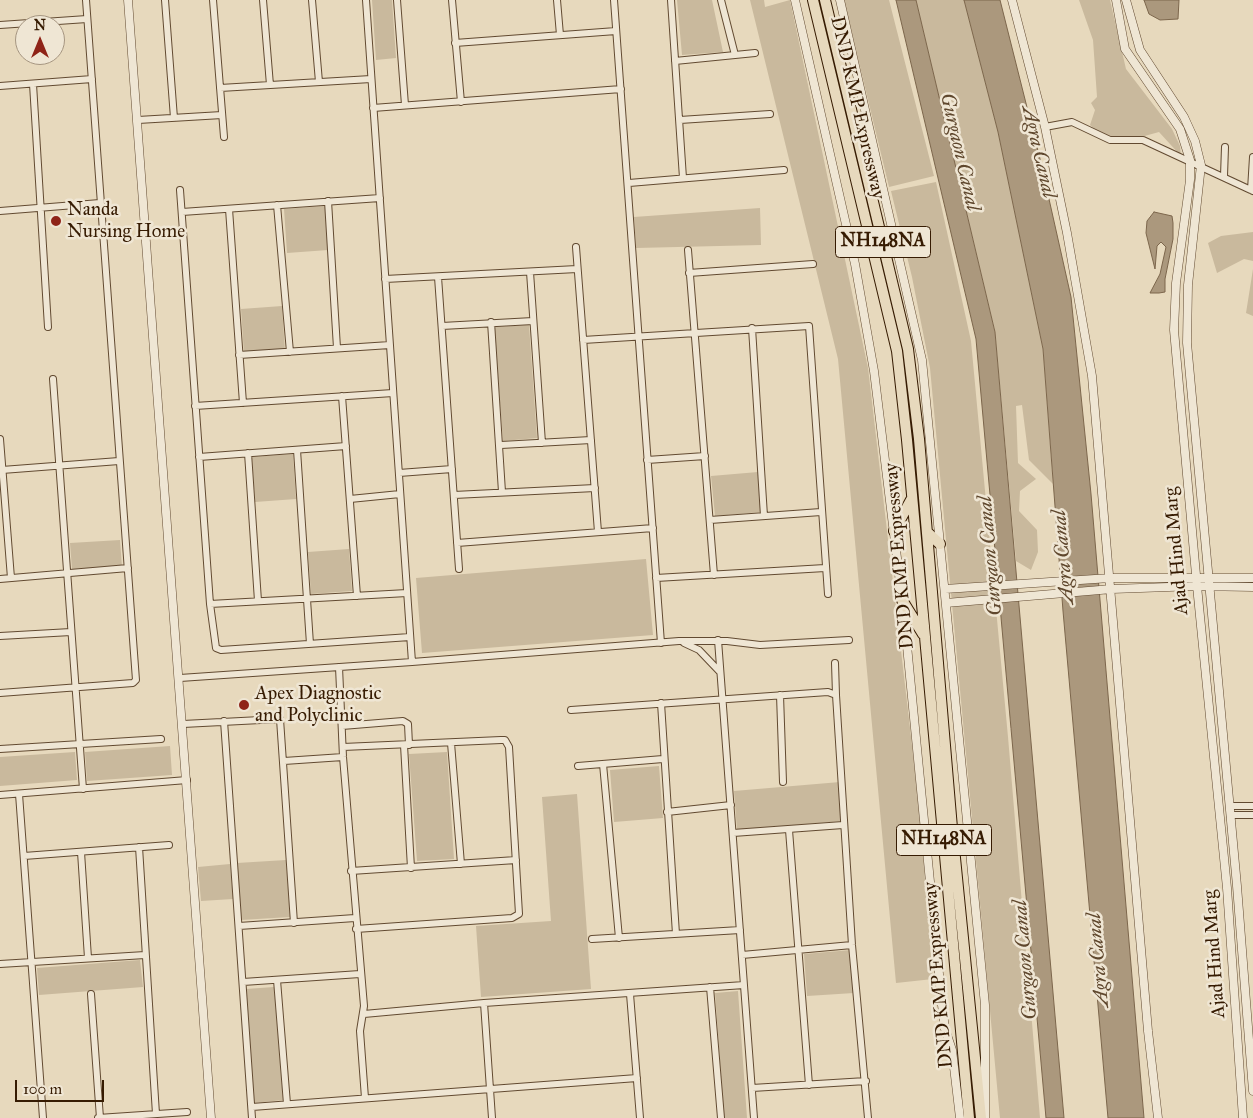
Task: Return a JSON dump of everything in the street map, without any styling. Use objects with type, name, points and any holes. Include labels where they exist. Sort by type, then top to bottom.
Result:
[{"type":"highway","name":"DND KMP Expressway","points":[[813,0],[897,351],[907,440],[969,1118]]},
{"type":"highway","name":"DND KMP Expressway","points":[[826,0],[908,349],[927,532],[981,1118]]},
{"type":"highway","points":[[894,531],[911,500]]},
{"type":"highway","points":[[927,532],[940,544]]},
{"type":"highway","points":[[902,600],[924,637]]},
{"type":"street","points":[[0,693],[133,683],[136,680],[86,0]]},
{"type":"street","points":[[128,0],[180,678],[210,1118]]},
{"type":"street","points":[[166,0],[174,118]]},
{"type":"street","points":[[213,0],[224,136]]},
{"type":"street","points":[[262,0],[270,85]]},
{"type":"street","points":[[312,0],[319,82]]},
{"type":"street","points":[[366,0],[412,662]]},
{"type":"street","points":[[397,0],[405,105]]},
{"type":"street","points":[[452,0],[461,102]]},
{"type":"street","points":[[557,0],[560,35]]},
{"type":"street","points":[[614,0],[629,183],[638,336],[661,643]]},
{"type":"street","points":[[671,0],[683,178]]},
{"type":"street","points":[[721,0],[735,55]]},
{"type":"street","points":[[795,0],[855,264],[874,371],[902,600],[942,1005],[945,1028],[952,1050],[960,1118]]},
{"type":"street","points":[[840,0],[922,360],[985,1005],[987,1044],[985,1118]]},
{"type":"street","points":[[1012,0],[1045,127],[1067,233],[1092,376],[1106,578],[1158,1118]]},
{"type":"street","name":"Ajad Hind Marg","points":[[1116,0],[1125,49],[1180,130],[1190,160],[1190,180],[1176,283],[1174,330],[1196,582],[1227,888],[1242,1118]]},
{"type":"street","points":[[1126,0],[1140,50],[1184,117],[1195,141],[1201,165],[1188,285],[1186,326],[1230,806],[1253,1091]]},
{"type":"street","points":[[0,25],[87,19]]},
{"type":"street","points":[[456,43],[616,31]]},
{"type":"street","points":[[675,61],[755,53]]},
{"type":"street","points":[[0,86],[92,79]]},
{"type":"street","points":[[220,88],[371,79]]},
{"type":"street","points":[[33,84],[39,208],[48,326]]},
{"type":"street","points":[[373,108],[621,89]]},
{"type":"street","points":[[680,120],[770,114]]},
{"type":"street","points":[[138,120],[222,115]]},
{"type":"street","points":[[1045,127],[1072,122],[1110,140],[1143,140],[1252,190],[1253,157]]},
{"type":"street","points":[[1224,176],[1225,147]]},
{"type":"street","points":[[629,183],[784,170]]},
{"type":"street","points":[[180,190],[210,604],[215,645],[218,650],[410,637]]},
{"type":"street","points":[[182,212],[380,198]]},
{"type":"street","points":[[328,201],[337,348]]},
{"type":"street","points":[[0,211],[100,203]]},
{"type":"street","points":[[277,205],[290,352]]},
{"type":"street","points":[[229,208],[243,403]]},
{"type":"street","points":[[576,247],[598,532]]},
{"type":"street","points":[[688,250],[714,575]]},
{"type":"street","points":[[690,273],[814,264]]},
{"type":"street","points":[[385,279],[577,269]]},
{"type":"street","points":[[530,272],[542,444]]},
{"type":"street","points":[[438,276],[459,569]]},
{"type":"street","points":[[442,326],[533,321]]},
{"type":"street","points":[[491,322],[502,492]]},
{"type":"street","points":[[583,340],[805,324],[809,327],[828,594]]},
{"type":"street","points":[[752,328],[764,516]]},
{"type":"street","points":[[239,355],[390,345]]},
{"type":"street","points":[[53,379],[83,789]]},
{"type":"street","points":[[195,406],[393,393]]},
{"type":"street","points":[[342,396],[357,596]]},
{"type":"street","points":[[500,446],[591,440]]},
{"type":"street","points":[[0,441],[11,578]]},
{"type":"street","points":[[199,456],[346,446]]},
{"type":"street","points":[[297,450],[310,644]]},
{"type":"street","points":[[248,453],[258,601]]},
{"type":"street","points":[[648,460],[704,456]]},
{"type":"street","points":[[2,470],[119,461]]},
{"type":"street","points":[[399,473],[452,469]]},
{"type":"street","points":[[454,495],[594,488]]},
{"type":"street","points":[[350,499],[400,494]]},
{"type":"street","points":[[710,520],[821,512]]},
{"type":"street","points":[[457,543],[653,528]]},
{"type":"street","points":[[0,579],[67,575],[128,568]]},
{"type":"street","points":[[656,578],[825,568]]},
{"type":"street","points":[[945,590],[1106,578],[1196,582],[1253,578]]},
{"type":"street","points":[[1047,593],[1048,582]]},
{"type":"street","points":[[946,603],[1047,593],[1196,582]]},
{"type":"street","points":[[1208,582],[1253,587]]},
{"type":"street","points":[[210,604],[407,593]]},
{"type":"street","points":[[0,636],[71,632]]},
{"type":"street","points":[[180,678],[679,641],[718,640],[760,645],[849,640]]},
{"type":"street","points":[[718,640],[754,1118]]},
{"type":"street","points":[[679,641],[699,650],[721,673]]},
{"type":"street","points":[[835,663],[843,825],[868,1118]]},
{"type":"street","points":[[339,667],[351,871],[364,1014],[360,1031],[365,1098]]},
{"type":"street","points":[[570,710],[828,692],[836,695]]},
{"type":"street","points":[[780,695],[783,782]]},
{"type":"street","points":[[661,703],[663,760],[676,934]]},
{"type":"street","points":[[183,724],[278,718],[281,722],[294,923]]},
{"type":"street","points":[[224,721],[252,1118]]},
{"type":"street","points":[[342,726],[403,721],[408,724],[411,868]]},
{"type":"street","points":[[0,749],[161,739]]},
{"type":"street","points":[[343,747],[501,740],[508,742],[520,909],[516,917],[356,929]]},
{"type":"street","points":[[452,743],[461,864]]},
{"type":"street","points":[[284,761],[343,757]]},
{"type":"street","points":[[578,766],[663,760]]},
{"type":"street","points":[[603,764],[619,938]]},
{"type":"street","points":[[0,795],[187,780]]},
{"type":"street","points":[[20,794],[43,1118]]},
{"type":"street","points":[[667,812],[730,805]]},
{"type":"street","points":[[1230,806],[1253,806]]},
{"type":"street","points":[[1230,815],[1253,815]]},
{"type":"street","points":[[733,833],[843,825]]},
{"type":"street","points":[[789,830],[809,1085]]},
{"type":"street","points":[[24,856],[169,845]]},
{"type":"street","points":[[139,847],[156,1114]]},
{"type":"street","points":[[81,852],[88,958]]},
{"type":"street","points":[[351,871],[516,860]]},
{"type":"street","points":[[239,926],[355,918]]},
{"type":"street","points":[[592,939],[740,930]]},
{"type":"street","points":[[742,954],[852,945]]},
{"type":"street","points":[[0,964],[145,955]]},
{"type":"street","points":[[243,982],[360,974]]},
{"type":"street","points":[[277,980],[287,1104]]},
{"type":"street","points":[[364,1014],[484,1003],[744,985]]},
{"type":"street","points":[[710,987],[720,1118]]},
{"type":"street","points":[[91,994],[99,1118],[186,1112]]},
{"type":"street","points":[[630,994],[640,1118]]},
{"type":"street","points":[[484,1003],[492,1118]]},
{"type":"street","points":[[1238,1050],[1250,1050]]},
{"type":"street","points":[[252,1107],[637,1078]]},
{"type":"street","points":[[752,1088],[866,1081]]},
{"type":"shaded area","points":[[372,0],[392,0],[396,58],[376,60]]},
{"type":"shaded area","points":[[677,0],[712,0],[723,52],[682,55]]},
{"type":"shaded area","points":[[750,0],[764,0],[765,7],[790,0],[868,368],[919,805],[933,979],[896,983],[838,359]]},
{"type":"shaded area","points":[[844,0],[889,0],[934,176],[889,187]]},
{"type":"shaded area","points":[[916,0],[964,0],[998,132],[1043,349],[1053,484],[1029,460],[1022,405],[1016,406],[1018,463],[1036,479],[1020,491],[1019,511],[1037,530],[1038,552],[1031,570],[1016,561],[995,331]]},
{"type":"shaded area","points":[[1079,0],[1110,0],[1126,69],[1172,129],[1180,146],[1181,156],[1159,132],[1141,137],[1103,137],[1090,125],[1095,110],[1091,103],[1097,97],[1093,40]]},
{"type":"shaded area","points":[[936,182],[971,341],[1008,737],[1040,1118],[1000,1118],[930,368],[912,277],[891,191]]},
{"type":"shaded area","points":[[325,206],[328,250],[287,253],[284,209]]},
{"type":"shaded area","points":[[760,208],[761,245],[636,248],[634,217]]},
{"type":"shaded area","points":[[1253,232],[1253,261],[1244,259],[1217,273],[1208,243],[1221,236]]},
{"type":"shaded area","points":[[1253,269],[1253,316],[1246,313]]},
{"type":"shaded area","points":[[282,306],[285,351],[244,354],[241,309]]},
{"type":"shaded area","points":[[529,325],[537,438],[503,441],[494,327]]},
{"type":"shaded area","points":[[293,454],[296,499],[255,502],[252,457]]},
{"type":"shaded area","points":[[758,472],[761,512],[715,516],[711,476]]},
{"type":"shaded area","points":[[120,540],[122,567],[72,569],[70,543]]},
{"type":"shaded area","points":[[349,549],[352,591],[311,594],[308,552]]},
{"type":"shaded area","points":[[646,559],[653,635],[422,653],[416,578]]},
{"type":"shaded area","points":[[170,746],[172,775],[87,781],[85,752]]},
{"type":"shaded area","points":[[75,752],[77,780],[0,786],[0,757]]},
{"type":"shaded area","points":[[447,752],[454,859],[417,861],[409,754]]},
{"type":"shaded area","points":[[659,766],[663,818],[614,822],[610,770]]},
{"type":"shaded area","points":[[840,782],[843,821],[737,830],[734,791]]},
{"type":"shaded area","points":[[577,794],[591,989],[481,997],[476,926],[551,921],[542,797]]},
{"type":"shaded area","points":[[286,860],[290,917],[241,920],[237,863]]},
{"type":"shaded area","points":[[230,864],[233,899],[201,901],[198,867]]},
{"type":"shaded area","points":[[851,950],[854,993],[807,996],[804,954]]},
{"type":"shaded area","points":[[140,960],[143,987],[39,995],[37,968]]},
{"type":"shaded area","points":[[274,987],[283,1100],[254,1103],[246,989]]},
{"type":"shaded area","points":[[738,991],[747,1118],[724,1118],[715,993]]},
{"type":"water","points":[[896,0],[916,0],[995,332],[1064,1118],[1046,1118],[976,339]]},
{"type":"water","name":"Agra Canal","points":[[964,0],[1000,0],[1040,159],[1071,297],[1091,494],[1144,1118],[1108,1118],[1063,611],[1043,349],[998,132]]},
{"type":"water","points":[[1144,0],[1179,0],[1178,19],[1160,20],[1149,14]]},
{"type":"water","points":[[1154,212],[1172,216],[1173,223],[1173,239],[1165,279],[1165,292],[1159,293],[1150,293],[1160,274],[1166,247],[1161,242],[1157,246],[1155,269],[1146,233],[1147,221]]},
{"type":"place","name":"Nanda Nursing Home","points":[[56,221]]},
{"type":"place","name":"Apex Diagnostic and Polyclinic","points":[[244,705]]},
{"type":"water label","name":"Gurgaon Canal","points":[[959,152]]},
{"type":"water label","name":"Gurgaon Canal","points":[[991,556]]},
{"type":"water label","name":"Gurgaon Canal","points":[[1026,960]]}]
